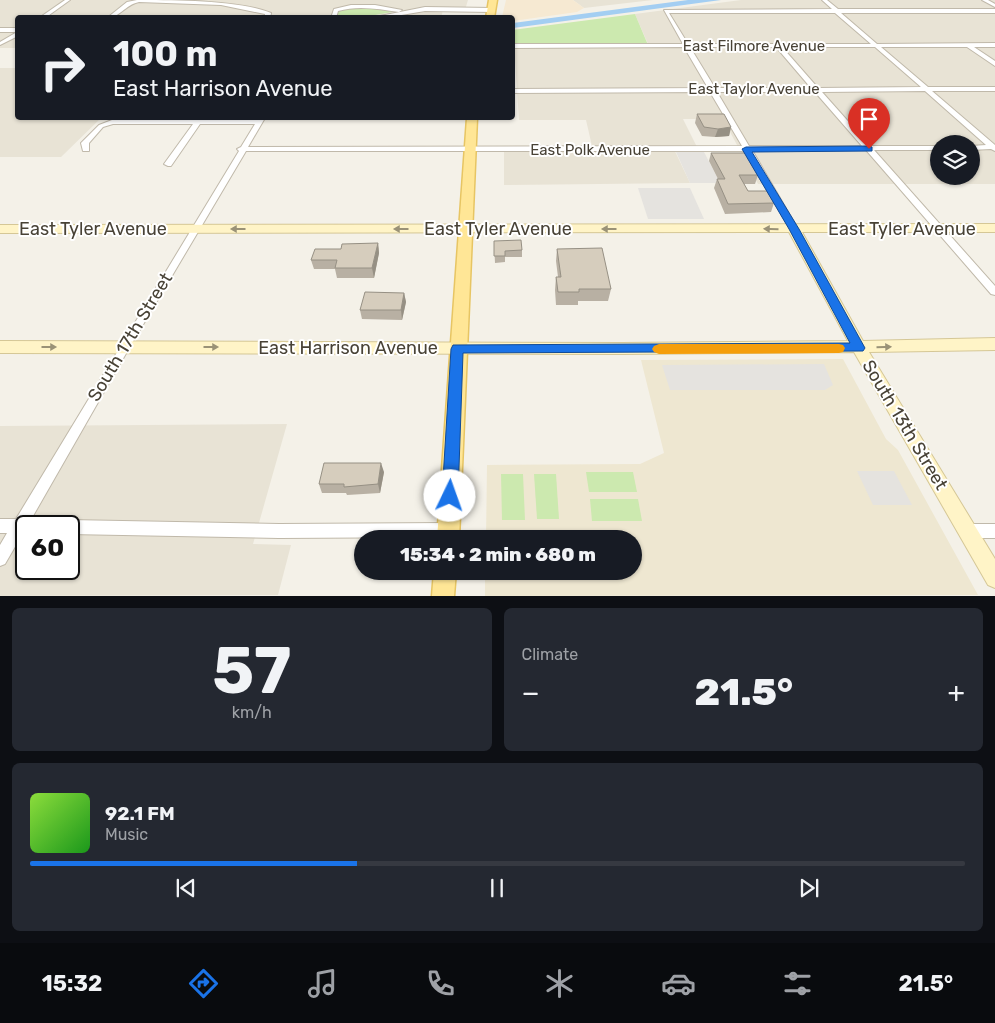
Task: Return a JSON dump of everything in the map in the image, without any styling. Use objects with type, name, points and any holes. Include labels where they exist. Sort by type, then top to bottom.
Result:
[{"type":"main road","points":[[491,14],[493,0]]},
{"type":"main road","points":[[448,530],[457,349],[472,120]]},
{"type":"main road","name":"East Tyler Avenue","points":[[0,229],[995,228]]},
{"type":"main road","name":"South 13th Street","points":[[794,229],[859,348],[995,578]]},
{"type":"main road","name":"East Harrison Avenue","points":[[0,347],[859,348],[995,344]]},
{"type":"main road","points":[[443,596],[444,580]]},
{"type":"street","points":[[46,15],[68,0]]},
{"type":"street","points":[[824,0],[994,148]]},
{"type":"street","points":[[984,0],[995,6]]},
{"type":"street","points":[[113,15],[129,3],[148,1],[237,3],[268,13],[268,15]]},
{"type":"street","points":[[334,15],[336,10],[348,7],[368,6],[409,11]]},
{"type":"street","points":[[388,15],[409,11],[441,9],[491,14]]},
{"type":"street","points":[[837,11],[995,10]]},
{"type":"street","name":"South 13th Street","points":[[794,229],[666,11],[837,11]]},
{"type":"street","points":[[0,30],[15,31]]},
{"type":"street","points":[[1,44],[15,33]]},
{"type":"street","name":"East Filmore Avenue","points":[[515,46],[995,46]]},
{"type":"street","points":[[778,46],[818,89],[995,292]]},
{"type":"street","points":[[969,46],[995,64]]},
{"type":"street","name":"East Taylor Avenue","points":[[515,91],[995,89]]},
{"type":"street","points":[[86,149],[85,143],[98,129],[112,122],[261,120]]},
{"type":"street","name":"South 17th Street","points":[[29,515],[124,347],[261,120]]},
{"type":"street","points":[[168,164],[198,122]]},
{"type":"street","name":"East Polk Avenue","points":[[242,149],[930,148]]},
{"type":"street","points":[[980,148],[994,148]]},
{"type":"street","points":[[0,526],[15,526]]},
{"type":"street","points":[[80,527],[354,533]]},
{"type":"street","points":[[968,532],[995,532]]},
{"type":"street","name":"South 17th Street","points":[[0,558],[15,537]]},
{"type":"shaded area","points":[[0,0],[468,0],[465,10],[443,10],[442,15],[377,15],[397,12],[366,15],[15,15],[15,48],[0,48]]},
{"type":"shaded area","points":[[506,0],[573,0],[584,8],[577,12],[515,21],[515,15],[502,15]]},
{"type":"shaded area","points":[[573,0],[653,0],[584,8]]},
{"type":"shaded area","points":[[741,0],[995,0],[995,184],[980,184],[980,135],[930,135],[930,184],[758,184],[723,119],[683,119],[697,147],[673,147],[690,183],[504,185],[504,146],[592,146],[586,120],[519,120],[515,45],[648,44],[635,14]]},
{"type":"shaded area","points":[[0,68],[15,68],[15,120],[99,120],[61,157],[0,157]]},
{"type":"shaded area","points":[[676,152],[704,152],[720,183],[690,183]]},
{"type":"shaded area","points":[[638,188],[690,188],[704,219],[648,219]]},
{"type":"shaded area","points":[[843,359],[886,439],[898,450],[978,595],[485,596],[485,580],[642,580],[642,530],[486,530],[487,465],[640,464],[664,453],[641,360]]},
{"type":"shaded area","points":[[824,364],[833,385],[825,390],[670,390],[662,365]]},
{"type":"shaded area","points":[[287,424],[253,544],[291,545],[278,595],[0,596],[0,426]]},
{"type":"shaded area","points":[[857,471],[894,471],[912,505],[873,505]]},
{"type":"green space","points":[[366,7],[398,11],[375,15],[336,15],[337,12],[349,8]]},
{"type":"green space","points":[[635,14],[648,45],[515,45],[515,30]]},
{"type":"green space","points":[[586,472],[633,472],[637,492],[589,492]]},
{"type":"green space","points":[[501,474],[523,474],[525,520],[502,520]]},
{"type":"green space","points":[[534,474],[556,474],[559,519],[537,519]]},
{"type":"green space","points":[[590,499],[638,499],[642,521],[592,521]]},
{"type":"water","points":[[688,0],[721,0],[515,28],[515,23]]},
{"type":"building","points":[[697,114],[724,114],[731,127],[718,129],[704,127]]},
{"type":"building","points":[[711,153],[746,153],[758,175],[739,175],[748,191],[767,191],[774,203],[728,204],[717,179],[725,179]]},
{"type":"building","points":[[521,240],[522,250],[505,251],[505,256],[494,256],[494,241]]},
{"type":"building","points":[[378,243],[372,268],[335,268],[337,260],[311,260],[315,249],[341,249],[342,244]]},
{"type":"building","points":[[602,248],[611,289],[579,289],[579,292],[558,292],[556,277],[561,277],[557,249]]},
{"type":"building","points":[[365,292],[404,293],[401,310],[360,310]]},
{"type":"building","points":[[324,463],[381,463],[378,484],[344,487],[344,484],[319,484]]},
{"type":"slow traffic","points":[[659,349],[839,348]]},
{"type":"route","points":[[450,496],[457,349],[859,348],[794,229],[746,149],[869,149]]}]
